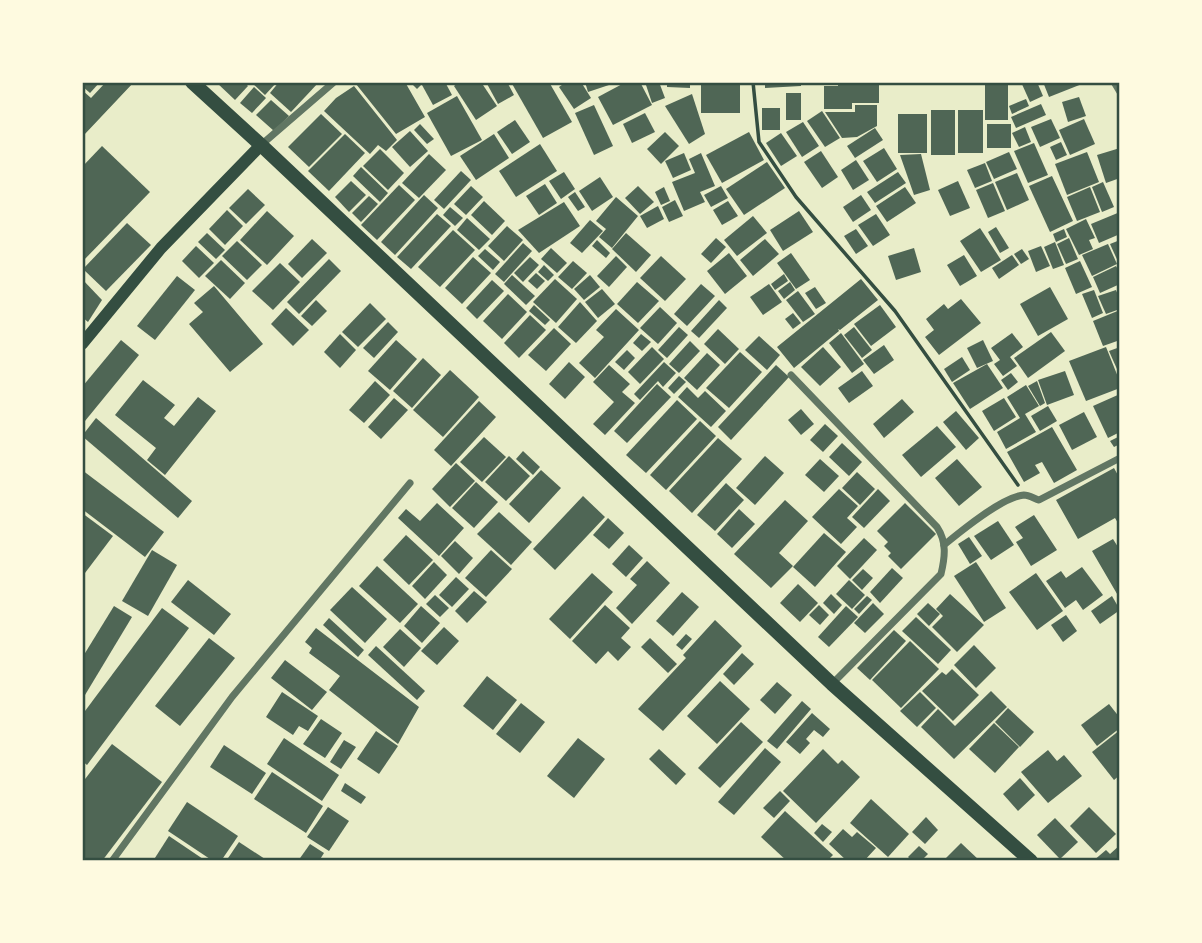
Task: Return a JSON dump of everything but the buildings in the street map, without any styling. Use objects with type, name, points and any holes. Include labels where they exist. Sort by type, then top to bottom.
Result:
[{"type":"highway","points":[[192,82],[832,684],[1031,861]]},
{"type":"main road","points":[[82,344],[161,247],[261,145]]},
{"type":"street","points":[[261,145],[334,82]]},
{"type":"street","points":[[1114,82],[1120,92]]},
{"type":"street","points":[[791,375],[937,527],[944,545],[945,558],[941,573],[832,684]]},
{"type":"street","points":[[944,545],[969,524],[1010,500],[1026,495],[1039,500],[1120,458]]},
{"type":"street","points":[[112,861],[232,697],[410,483]]},
{"type":"path","points":[[753,82],[759,142],[766,153],[796,197],[895,311],[1026,495]]}]
